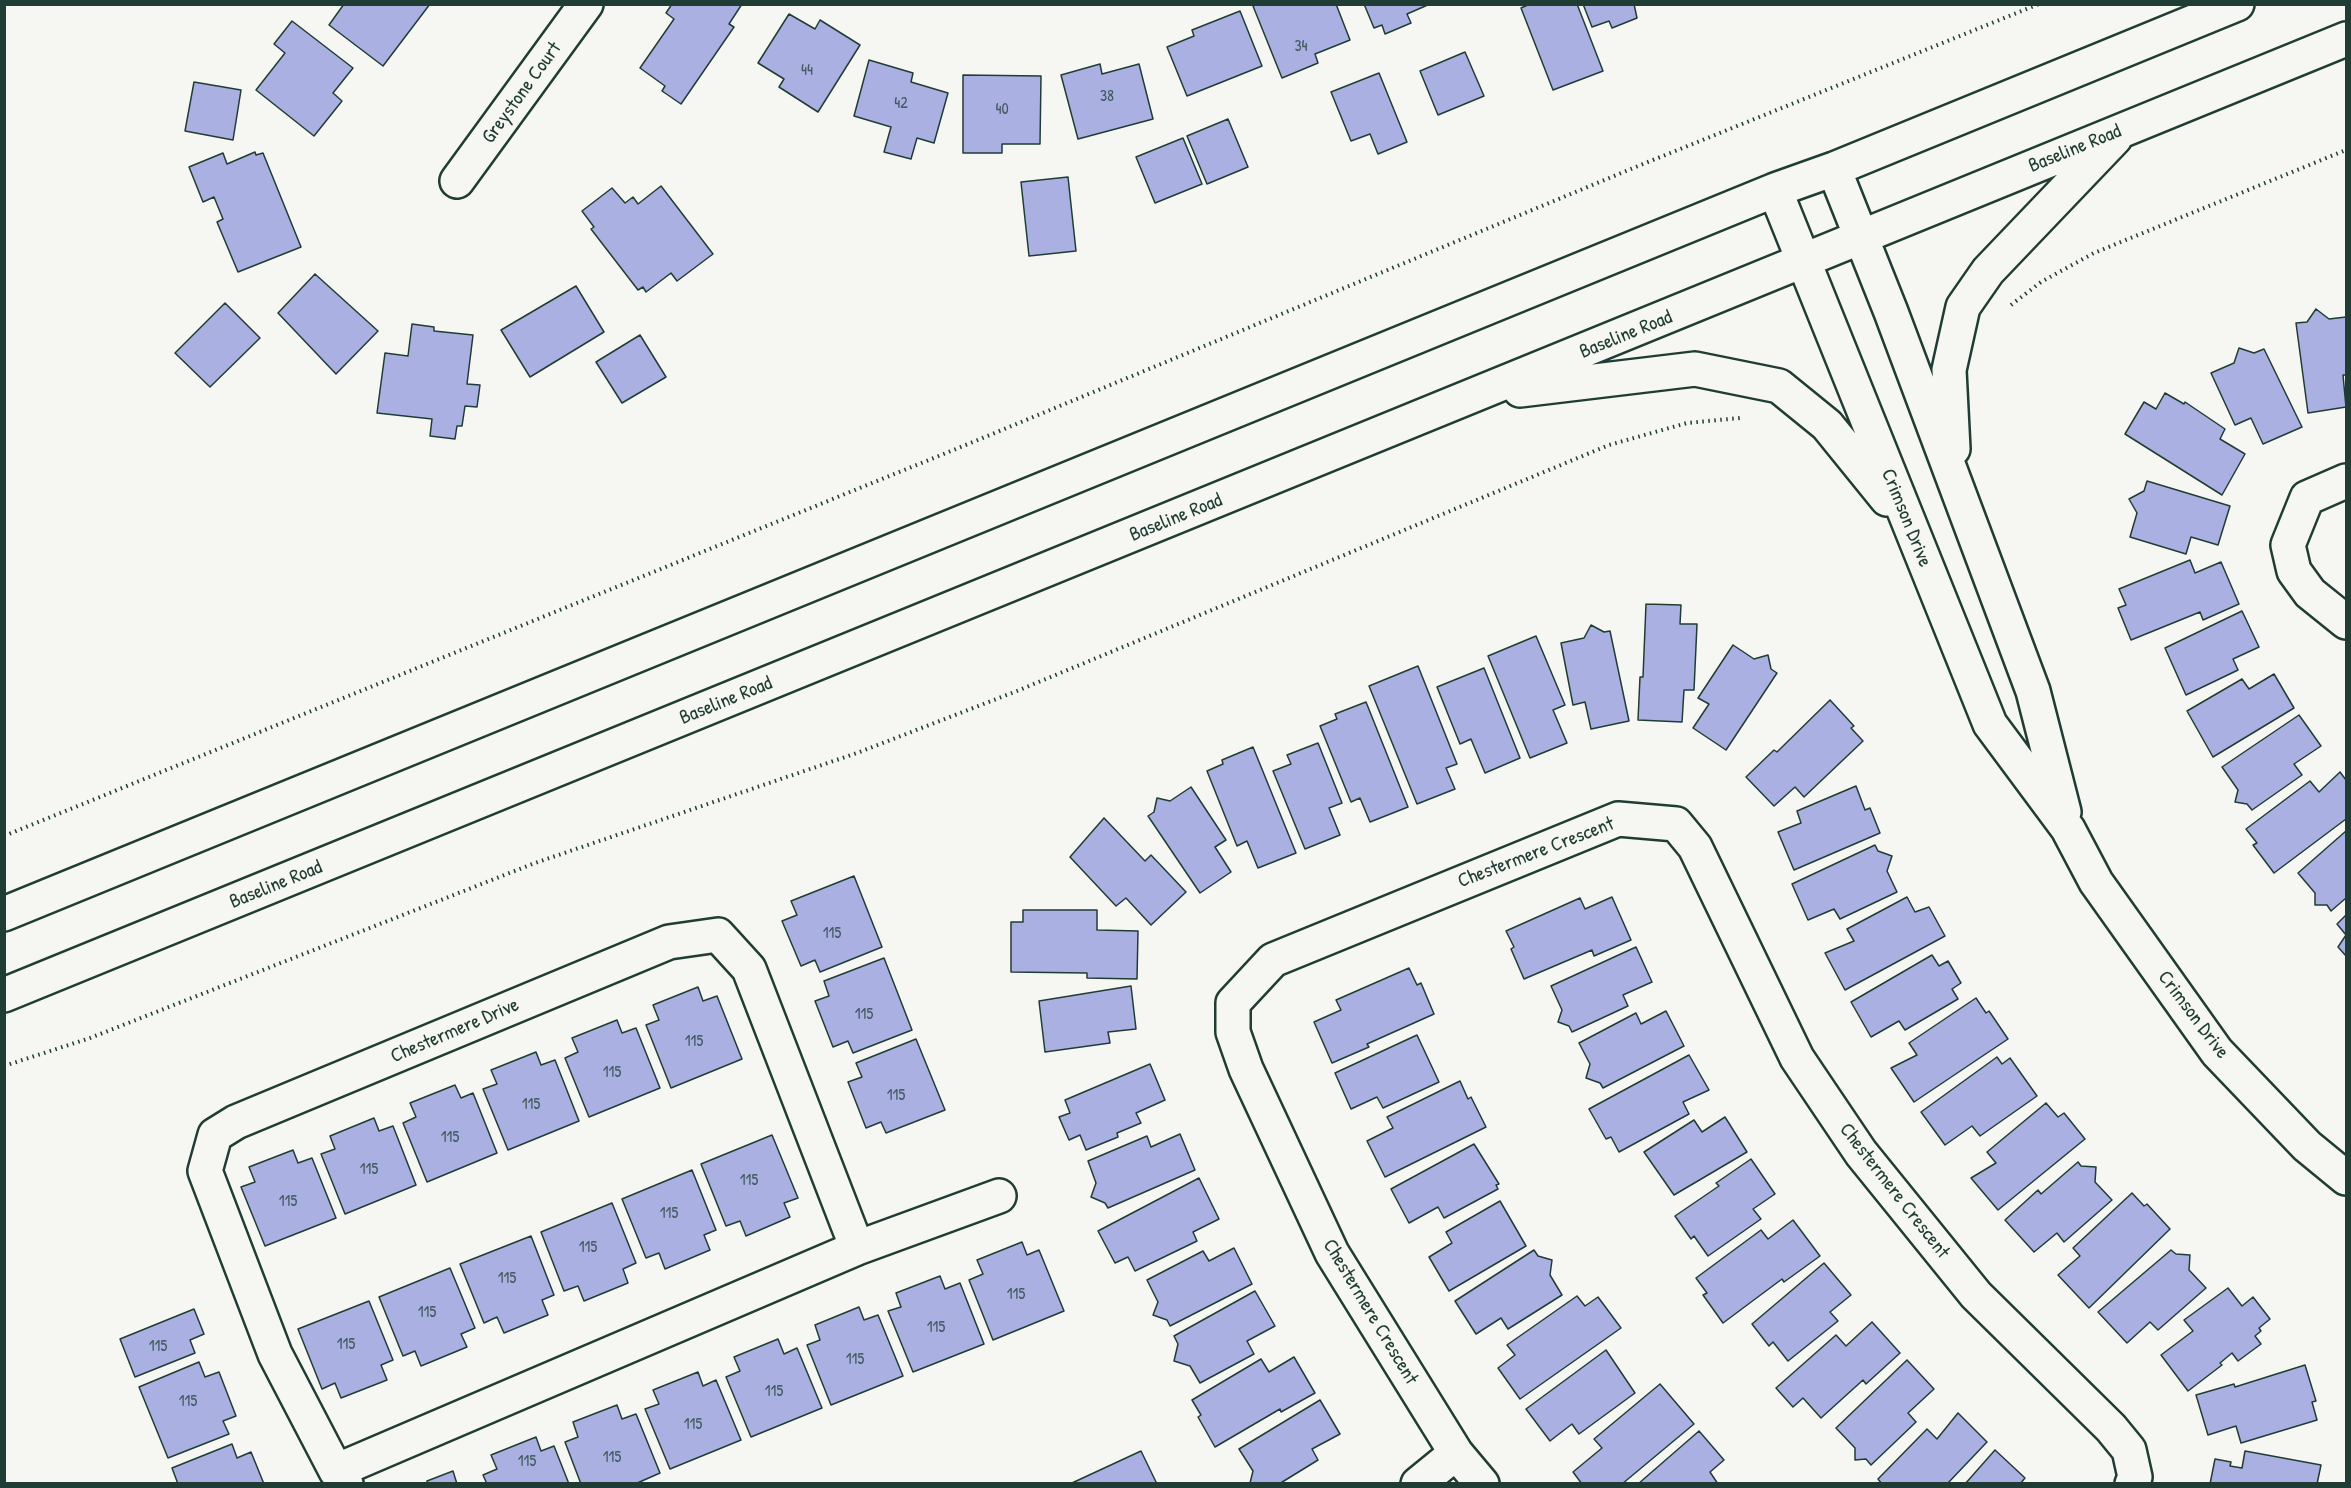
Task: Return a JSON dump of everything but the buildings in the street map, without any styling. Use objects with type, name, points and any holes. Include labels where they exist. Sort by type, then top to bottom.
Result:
[{"type":"street","name":"Greystone Court","points":[[457,181],[586,4]]},
{"type":"street","points":[[4,914],[1775,190],[1834,169],[2237,4]]},
{"type":"street","name":"Baseline Road","points":[[4,995],[1803,263],[1861,237],[2346,39]]},
{"type":"street","points":[[1954,480],[1949,370],[1963,307],[1988,271],[2122,130]]},
{"type":"street","name":"Crimson Drive","points":[[1834,169],[2033,691],[2068,829]]},
{"type":"street","name":"Crimson Drive","points":[[1775,190],[1907,523],[1990,724],[2068,829],[2096,882],[2217,1052],[2307,1146],[2346,1178]]},
{"type":"street","points":[[1476,395],[1695,369],[1779,386],[1827,425],[1907,523]]},
{"type":"street","points":[[2346,481],[2307,498],[2288,545],[2294,571],[2305,586],[2346,622]]},
{"type":"street","name":"Chestermere Crescent","points":[[1482,1484],[1456,1453],[1332,1253],[1245,1069],[1233,1032],[1233,1003],[1273,960],[1618,819],[1676,824],[1695,847],[1797,1058],[1861,1153],[1976,1295],[2129,1450],[2135,1477],[2132,1484]]},
{"type":"street","name":"Chestermere Drive","points":[[857,1248],[748,969],[718,935],[669,942],[236,1122],[215,1135],[205,1171],[275,1354],[341,1477],[857,1248],[999,1196]]},
{"type":"street","points":[[1418,1484],[1456,1453]]},
{"type":"path","points":[[4,836],[1113,385],[1643,164],[2039,4]]},
{"type":"path","points":[[2004,310],[2041,282],[2094,253],[2346,150]]},
{"type":"path","points":[[4,1066],[90,1038],[535,863],[681,815],[943,720],[1610,445],[1687,423],[1744,417]]}]
